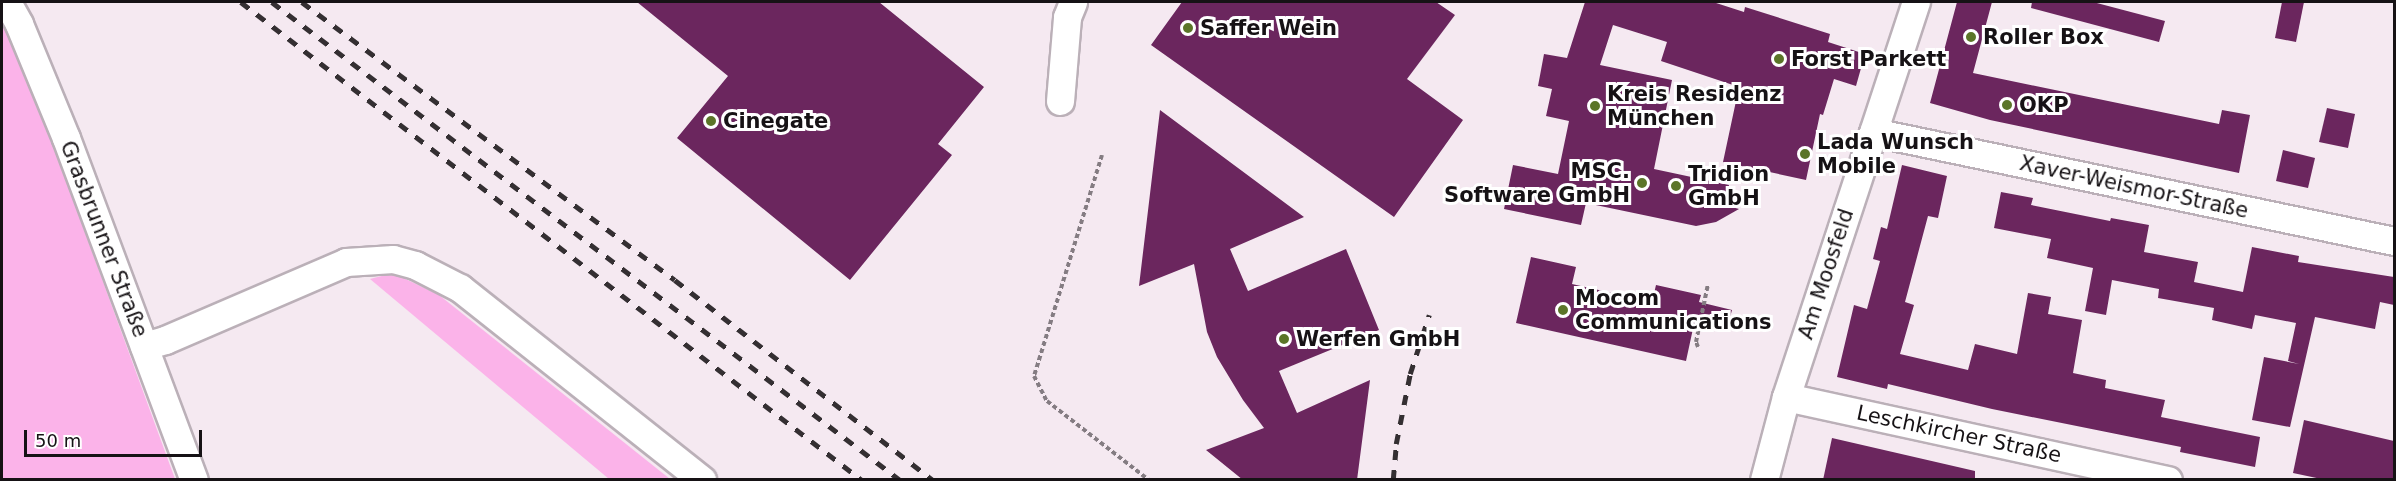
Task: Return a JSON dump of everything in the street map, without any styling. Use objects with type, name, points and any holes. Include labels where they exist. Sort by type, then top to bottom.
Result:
[{"type":"street","name":"Grasbrunner Straße","points":[[7,2],[38,68],[194,480]]},
{"type":"street","points":[[1060,101],[1067,17],[1073,2]]},
{"type":"street","name":"Am Moosfeld","points":[[1764,480],[1786,397],[1916,2]]},
{"type":"street","name":"Xaver-Weismor-Straße","points":[[1873,132],[2394,241]]},
{"type":"street","points":[[144,346],[165,340],[346,262],[393,259],[415,265],[460,288],[702,480]]},
{"type":"street","name":"Leschkircher Straße","points":[[1786,397],[2168,480]]},
{"type":"path","points":[[1102,155],[1034,376],[1047,401],[1149,480]]},
{"type":"path","points":[[1698,347],[1696,342],[1708,284]]},
{"type":"shaded area","points":[[2,19],[24,65],[175,479],[2,479]]},
{"type":"shaded area","points":[[393,273],[439,295],[670,479],[609,479],[370,279]]},
{"type":"building","points":[[637,2],[879,2],[984,87],[938,144],[952,155],[850,280],[677,138],[728,76]]},
{"type":"building","points":[[1182,2],[1436,2],[1455,15],[1407,79],[1463,120],[1394,217],[1151,45]]},
{"type":"building","points":[[1585,2],[1713,2],[1744,12],[1745,7],[1830,34],[1828,42],[1865,54],[1856,86],[1834,79],[1823,115],[1820,114],[1806,180],[1723,162],[1739,87],[1661,61],[1667,42],[1613,25],[1600,65],[1672,80],[1654,169],[1729,185],[1725,205],[1739,209],[1716,222],[1696,226],[1586,203],[1581,225],[1504,209],[1513,165],[1558,174],[1569,121],[1546,116],[1552,89],[1538,86],[1544,54],[1567,58]]},
{"type":"building","points":[[1957,2],[1992,2],[1973,73],[2219,124],[2222,110],[2250,115],[2239,173],[1990,120],[1930,103]]},
{"type":"building","points":[[2032,2],[2093,2],[2165,21],[2159,42],[2031,8]]},
{"type":"building","points":[[2282,2],[2304,2],[2296,42],[2275,38]]},
{"type":"building","points":[[2327,108],[2355,114],[2348,148],[2319,142]]},
{"type":"building","points":[[1160,110],[1304,217],[1230,249],[1248,291],[1346,249],[1379,330],[1279,371],[1297,413],[1370,380],[1357,480],[1243,480],[1206,450],[1264,428],[1243,400],[1217,357],[1207,332],[1194,264],[1139,286]]},
{"type":"building","points":[[2283,150],[2315,158],[2308,188],[2276,181]]},
{"type":"building","points":[[1902,165],[1947,176],[1938,218],[1928,216],[1905,302],[1914,305],[1900,354],[1968,370],[1975,344],[2017,354],[2028,293],[2051,297],[2048,314],[2082,320],[2073,373],[2106,380],[2105,388],[2165,400],[2161,417],[2260,437],[2255,467],[2180,452],[2181,447],[1992,409],[1888,384],[1887,389],[1837,377],[1854,305],[1867,309],[1880,261],[1873,259],[1881,227],[1887,229]]},
{"type":"building","points":[[2001,192],[2033,198],[2031,205],[2110,221],[2111,218],[2149,225],[2144,252],[2198,262],[2194,282],[2243,292],[2252,247],[2299,256],[2298,262],[2394,277],[2394,305],[2380,302],[2375,329],[2315,317],[2290,427],[2252,420],[2264,357],[2299,364],[2288,361],[2296,323],[2255,315],[2252,329],[2212,320],[2214,308],[2158,298],[2159,289],[2112,280],[2106,315],[2085,311],[2093,268],[2047,258],[2051,239],[1994,228]]},
{"type":"building","points":[[1531,257],[1576,267],[1572,284],[1652,302],[1656,285],[1701,295],[1699,302],[1732,310],[1726,332],[1694,324],[1686,361],[1516,323]]},
{"type":"building","points":[[2304,420],[2394,441],[2394,480],[2326,480],[2293,473]]},
{"type":"building","points":[[1832,438],[1975,471],[1975,480],[1823,480]]},
{"type":"railway","points":[[241,2],[862,480]]},
{"type":"railway","points":[[272,2],[900,480]]},
{"type":"railway","points":[[302,2],[675,280],[933,480]]},
{"type":"railway","points":[[1393,480],[1396,444],[1410,374],[1429,315]]},
{"type":"place","name":"Saffer Wein","points":[[1188,28]]},
{"type":"place","name":"Roller Box","points":[[1971,37]]},
{"type":"place","name":"Forst Parkett","points":[[1779,59]]},
{"type":"place","name":"OKP","points":[[2007,105]]},
{"type":"place","name":"Kreis Residenz München","points":[[1595,106]]},
{"type":"place","name":"Cinegate","points":[[711,121]]},
{"type":"place","name":"Lada Wunsch Mobile","points":[[1805,154]]},
{"type":"place","name":"MSC. Software GmbH","points":[[1642,183]]},
{"type":"place","name":"Tridion GmbH","points":[[1676,186]]},
{"type":"place","name":"Mocom Communications","points":[[1563,310]]},
{"type":"place","name":"Werfen GmbH","points":[[1284,339]]}]
